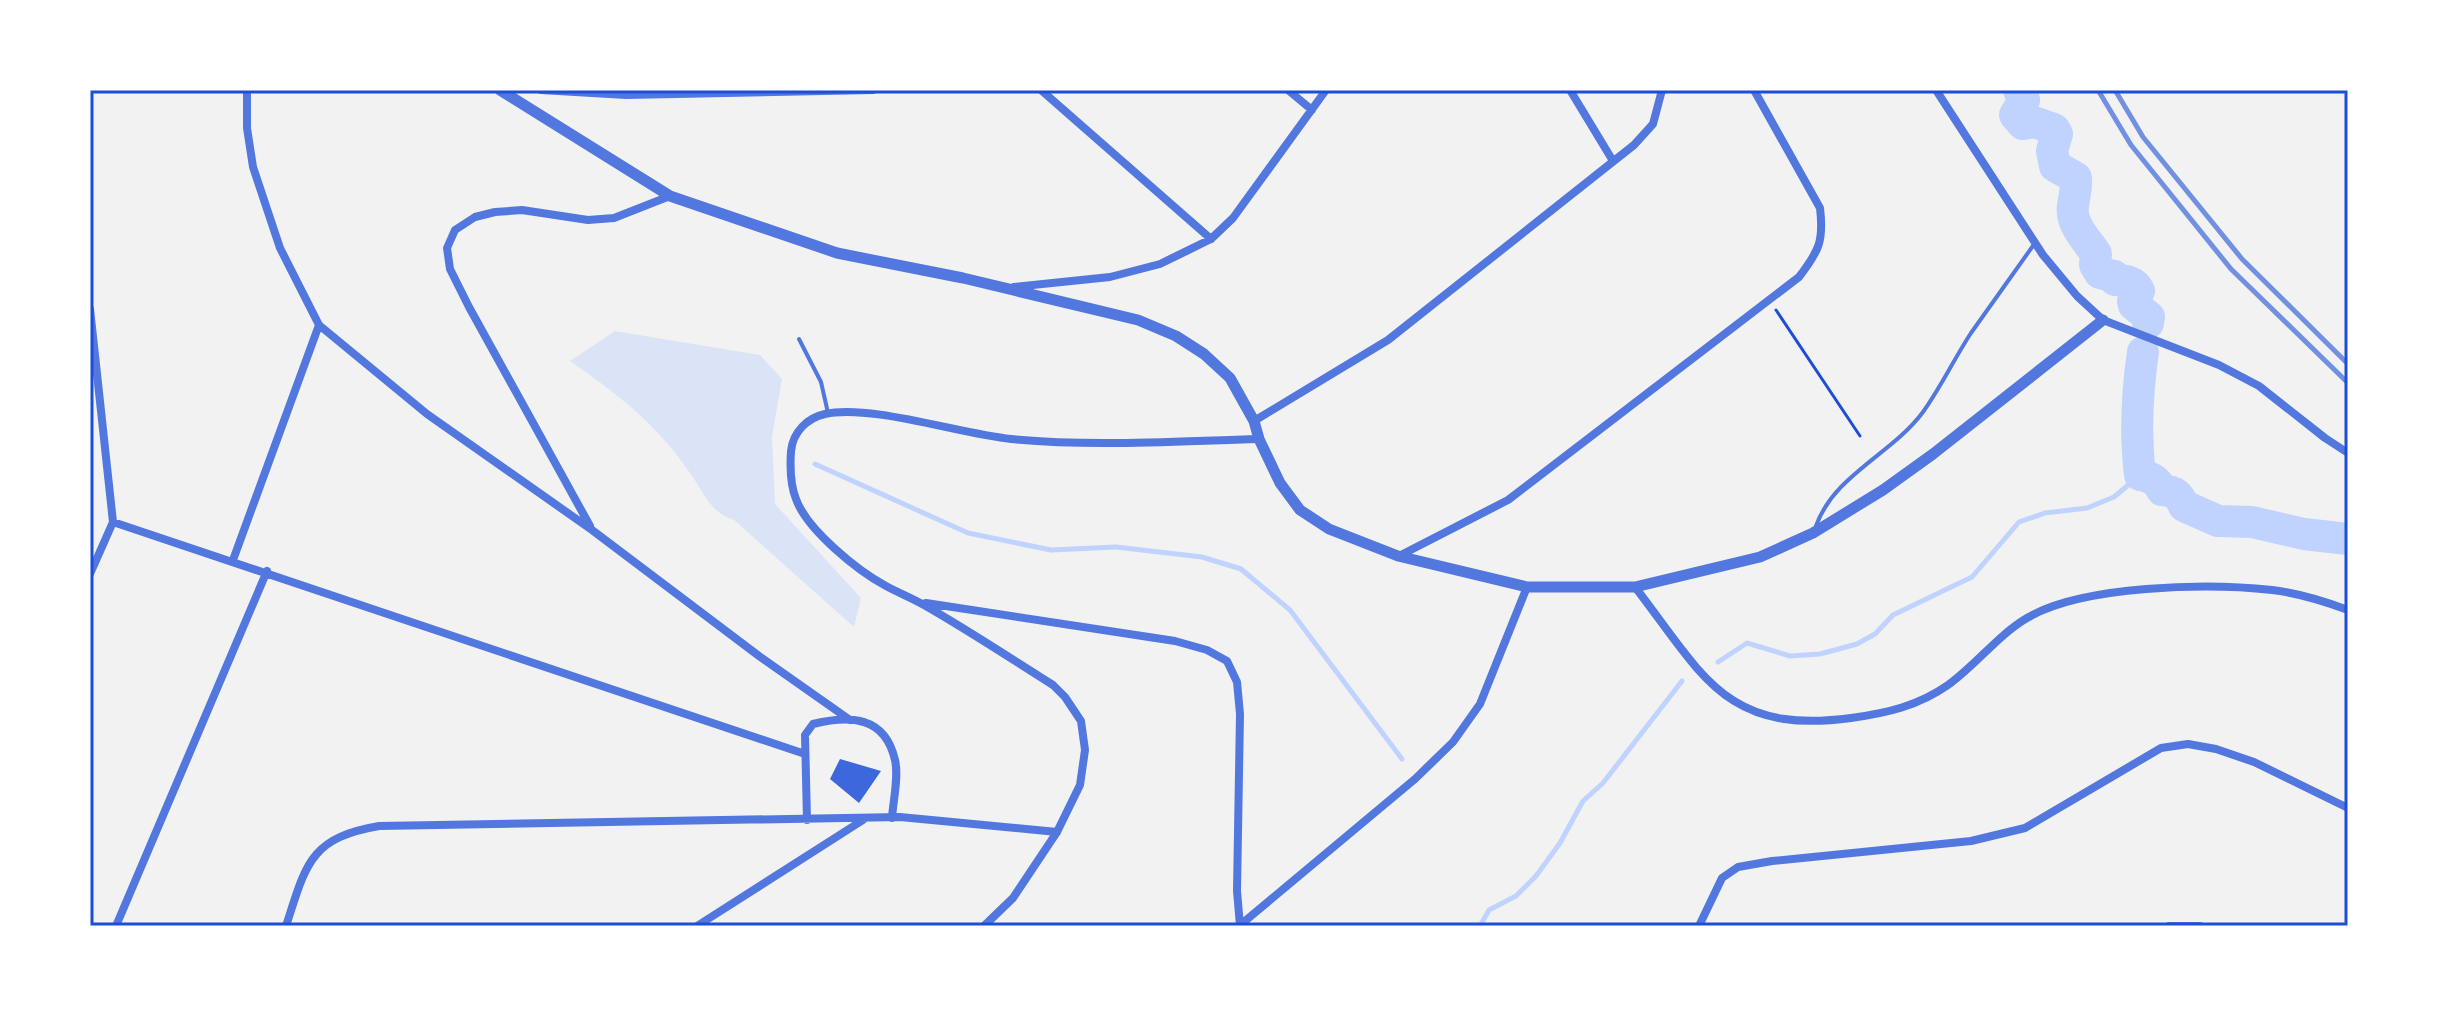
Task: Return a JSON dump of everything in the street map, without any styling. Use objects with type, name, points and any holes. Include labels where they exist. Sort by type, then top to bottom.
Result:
[{"type":"street","points":[[247,90],[247,128],[253,167],[280,248],[319,325],[427,414],[592,530],[759,656],[850,720]]},
{"type":"street","points":[[500,90],[670,196],[837,253],[1138,320],[1176,336],[1204,354],[1230,378],[1254,421],[1280,483],[1300,510],[1329,529],[1398,556],[1527,587],[1635,587],[1760,557],[1813,533],[1883,490],[1933,454],[2103,320]]},
{"type":"street","points":[[541,90],[626,95],[873,90]]},
{"type":"street","points":[[1041,90],[1211,239]]},
{"type":"street","points":[[1288,90],[1312,110]]},
{"type":"street","points":[[1005,288],[1110,277],[1160,264],[1211,239],[1233,218],[1326,90]]},
{"type":"street","points":[[1570,90],[1613,161]]},
{"type":"street","points":[[1254,421],[1388,340],[1634,145],[1653,124],[1662,90]]},
{"type":"street","points":[[1398,556],[1508,500],[1799,277],[1809,264],[1818,251],[1822,228],[1820,208],[1754,90]]},
{"type":"street","points":[[1936,90],[2035,243],[2077,296],[2103,320],[2219,365],[2259,386],[2348,453]]},
{"type":"street","points":[[592,530],[469,307],[450,269],[447,248],[455,230],[475,217],[495,212],[522,210],[588,220],[614,218],[670,196]]},
{"type":"street","points":[[90,309],[93,371],[113,522],[90,574]]},
{"type":"street","points":[[233,560],[319,325]]},
{"type":"street","points":[[984,926],[1013,898],[1057,832],[1080,785],[1085,750],[1081,721],[1053,685],[921,603],[883,584],[841,554],[814,527],[796,500],[790,467],[792,440],[809,419],[828,413],[893,418],[1011,439],[1085,443],[1259,439]]},
{"type":"street","points":[[113,522],[267,571],[805,754]]},
{"type":"street","points":[[116,926],[267,571]]},
{"type":"street","points":[[1635,587],[1717,690],[1746,709],[1781,720],[1822,722],[1889,713],[1923,701],[1948,685],[2026,618],[2066,601],[2102,594],[2191,586],[2273,590],[2348,610]]},
{"type":"street","points":[[1240,926],[1415,779],[1453,742],[1480,704],[1527,587]]},
{"type":"street","points":[[921,603],[1175,641],[1207,650],[1227,661],[1237,682],[1240,714],[1237,891],[1240,926]]},
{"type":"street","points":[[807,820],[805,735],[813,724],[838,718],[871,723],[886,739],[896,761],[892,818]]},
{"type":"street","points":[[1699,926],[1722,878],[1738,867],[1971,841],[2025,828],[2161,748],[2188,744],[2216,749],[2254,762],[2348,808]]},
{"type":"street","points":[[286,926],[306,866],[327,844],[351,831],[379,826],[892,818],[1057,832]]},
{"type":"street","points":[[697,926],[864,819]]},
{"type":"street","points":[[2169,926],[2200,926]]},
{"type":"lane","points":[[1813,533],[1820,513],[1832,495],[1892,445],[1922,413],[1971,334],[2035,243]]},
{"type":"lane","points":[[799,339],[821,382],[828,413]]},
{"type":"path","points":[[1769,300],[1860,436]]},
{"type":"shaded area","points":[[615,331],[760,355],[782,379],[772,437],[775,504],[861,598],[854,627],[734,520],[719,513],[652,426],[622,399],[570,361]]},
{"type":"building","points":[[840,759],[881,771],[859,803],[830,779]]},
{"type":"waterway","points":[[2019,90],[2024,100],[2015,115],[2023,124],[2034,122],[2054,129],[2057,134],[2052,151],[2055,166],[2076,178],[2074,219],[2096,254],[2095,265],[2100,273],[2135,285],[2139,291],[2134,305],[2149,317],[2148,323]]},
{"type":"waterway","points":[[2143,352],[2137,414],[2140,475],[2153,480],[2162,490],[2176,494],[2184,506],[2218,521],[2252,522],[2304,534],[2348,539]]},
{"type":"waterway","points":[[815,464],[968,533],[1051,550],[1116,547],[1202,557],[1241,569],[1290,610],[1402,759]]},
{"type":"waterway","points":[[1718,662],[1747,643],[1790,656],[1820,654],[1857,644],[1875,634],[1893,615],[1972,577],[2019,522],[2045,513],[2087,508],[2114,497],[2140,475]]},
{"type":"waterway","points":[[1480,926],[1489,910],[1516,896],[1536,876],[1560,843],[1583,801],[1603,783],[1682,681]]},
{"type":"railway","points":[[2098,90],[2131,145],[2231,269],[2348,383]]},
{"type":"railway","points":[[2115,90],[2143,137],[2242,259],[2348,364]]}]
